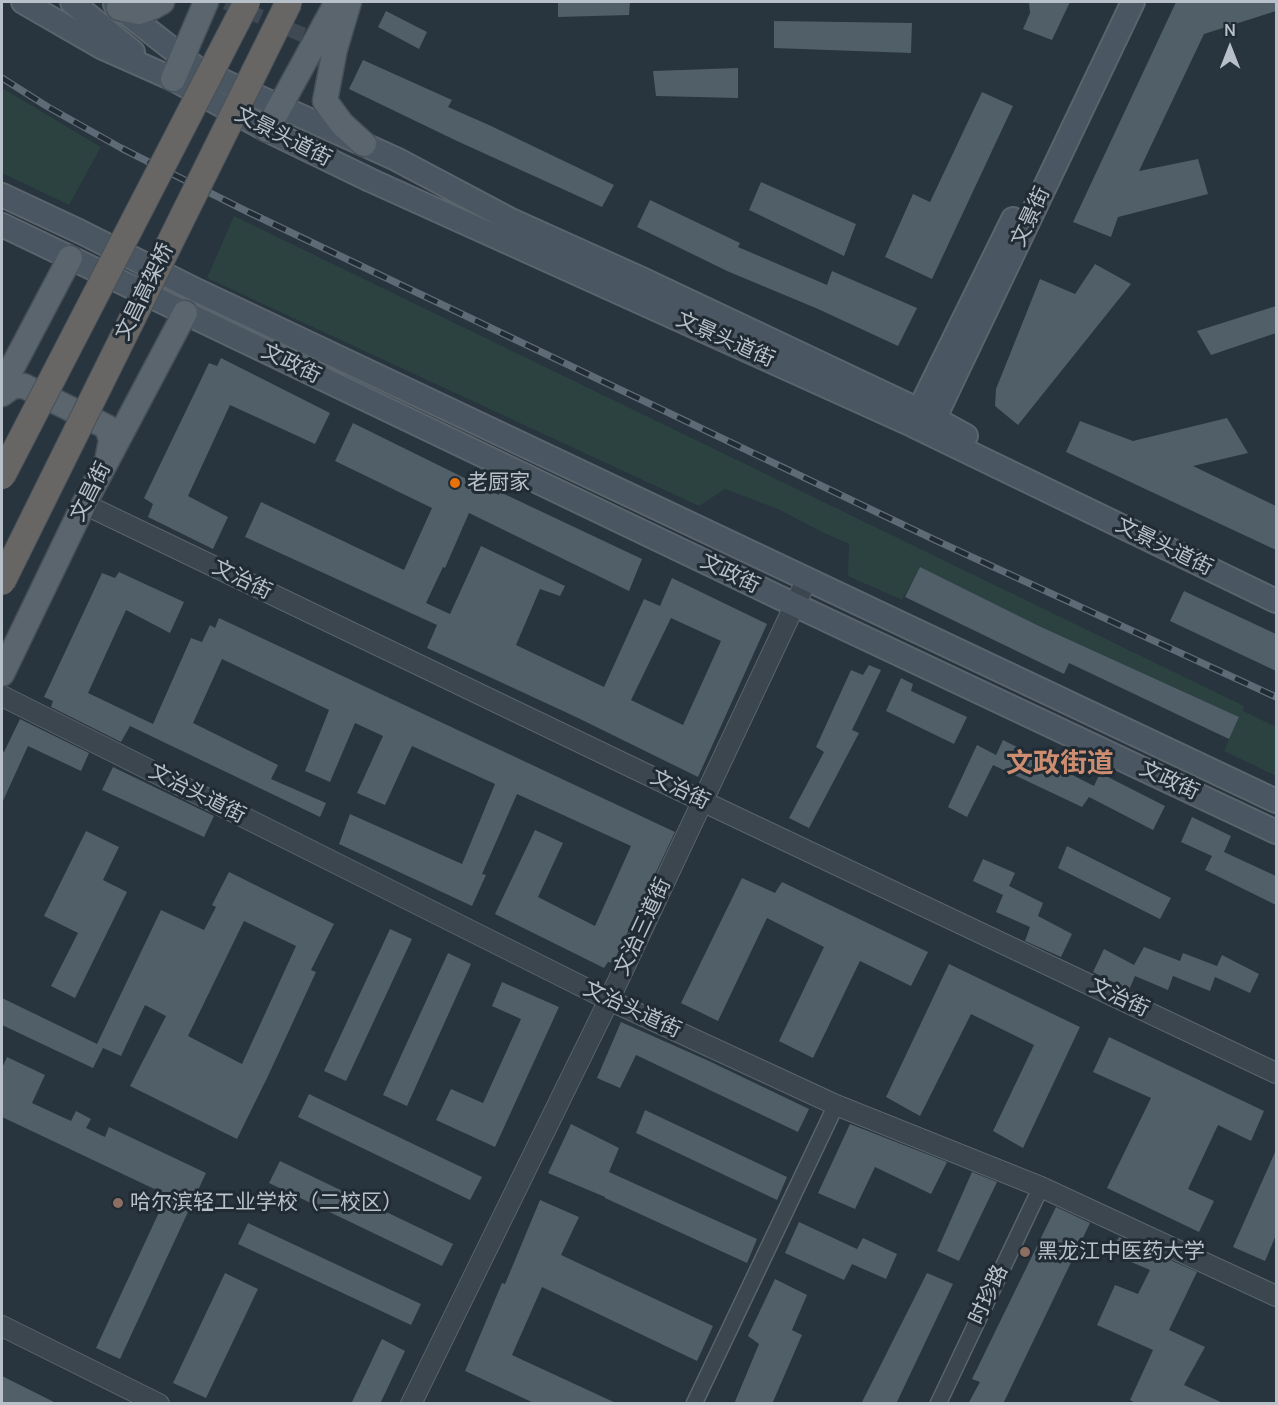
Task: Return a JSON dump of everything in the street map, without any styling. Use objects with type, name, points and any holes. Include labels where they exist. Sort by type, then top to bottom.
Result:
[{"type":"highway","name":"文昌高架桥","points":[[2,476],[247,2]]},
{"type":"highway","name":"文昌高架桥","points":[[2,582],[289,2]]},
{"type":"main road","name":"文景头道街","points":[[22,2],[100,46],[173,79],[267,130],[370,180],[924,422],[962,434],[1276,584]]},
{"type":"main road","name":"文景头道街","points":[[72,2],[126,48],[173,79],[280,106]]},
{"type":"main road","points":[[115,5],[139,12],[162,2]]},
{"type":"main road","points":[[173,79],[206,2]]},
{"type":"main road","points":[[267,130],[337,2]]},
{"type":"main road","points":[[349,2],[335,49],[325,101],[342,124],[364,144]]},
{"type":"main road","name":"文景街","points":[[924,422],[1031,183],[1117,2]]},
{"type":"main road","name":"文景街","points":[[924,422],[1133,2]]},
{"type":"main road","name":"文景头道街","points":[[115,5],[199,70],[396,159],[510,219],[642,279],[1276,601]]},
{"type":"main road","points":[[2,195],[81,232],[70,258],[2,387]]},
{"type":"main road","points":[[2,225],[70,258]]},
{"type":"main road","name":"文政街","points":[[81,232],[196,290],[1276,801]]},
{"type":"main road","name":"文政街","points":[[70,258],[1276,832]]},
{"type":"main road","points":[[184,313],[196,290]]},
{"type":"main road","name":"文昌街","points":[[2,674],[84,504],[184,313]]},
{"type":"main road","points":[[2,394],[13,386],[24,386],[107,427],[111,440],[108,459]]},
{"type":"street","name":"文治街","points":[[84,504],[702,801],[1276,1073]]},
{"type":"street","name":"文治三道街","points":[[411,1404],[609,1000],[807,579]]},
{"type":"street","name":"文治头道街","points":[[2,696],[609,1000],[836,1106],[1041,1187],[1276,1296]]},
{"type":"street","points":[[694,1404],[836,1106]]},
{"type":"street","name":"时珍路","points":[[938,1404],[1041,1187]]},
{"type":"street","points":[[2,1326],[159,1404]]},
{"type":"green space","points":[[2,88],[101,147],[69,205],[2,173]]},
{"type":"green space","points":[[234,216],[1244,706],[1243,711],[1276,727],[1276,776],[1224,751],[1239,717],[1039,626],[920,568],[902,600],[848,576],[849,544],[778,509],[725,489],[699,506],[207,278]]},
{"type":"building","points":[[558,2],[630,2],[629,15],[558,17]]},
{"type":"building","points":[[1029,2],[1070,2],[1052,40],[1023,29],[1030,13]]},
{"type":"building","points":[[1176,2],[1276,2],[1276,11],[1204,34],[1139,171],[1198,159],[1208,194],[1118,217],[1111,237],[1073,222]]},
{"type":"building","points":[[386,11],[427,32],[419,49],[378,27]]},
{"type":"building","points":[[774,21],[912,23],[911,53],[774,48]]},
{"type":"building","points":[[363,60],[452,100],[448,107],[614,185],[602,207],[349,89]]},
{"type":"building","points":[[738,68],[738,98],[656,96],[653,71]]},
{"type":"building","points":[[982,92],[1013,106],[932,279],[885,257],[913,194],[930,202]]},
{"type":"building","points":[[761,182],[856,224],[844,256],[749,210]]},
{"type":"building","points":[[650,200],[740,243],[738,247],[827,285],[832,271],[917,308],[898,346],[727,271],[637,227]]},
{"type":"building","points":[[1095,264],[1131,284],[1018,425],[995,406],[996,389],[1040,279],[1075,294]]},
{"type":"building","points":[[1276,306],[1276,333],[1211,355],[1197,331]]},
{"type":"building","points":[[221,358],[330,413],[315,444],[230,405],[188,496],[228,517],[213,549],[148,517],[153,504],[144,498],[209,363],[217,366]]},
{"type":"building","points":[[1227,418],[1248,453],[1193,466],[1276,506],[1276,550],[1066,452],[1080,421],[1133,441]]},
{"type":"building","points":[[353,423],[499,495],[500,492],[642,559],[629,591],[469,513],[445,568],[443,567],[426,603],[450,614],[481,546],[565,586],[560,596],[540,589],[516,645],[604,687],[644,599],[660,606],[672,578],[767,624],[698,777],[427,648],[437,625],[245,537],[261,502],[404,570],[432,508],[335,461]],"holes":[[[671,618],[721,641],[683,725],[631,700]]]},
{"type":"building","points":[[920,567],[1039,626],[1239,717],[1229,739],[1069,663],[1064,674],[905,597]]},
{"type":"building","points":[[119,572],[184,602],[170,633],[126,610],[88,693],[153,724],[191,638],[202,642],[210,625],[215,628],[219,618],[675,832],[613,963],[608,962],[604,968],[495,914],[535,830],[563,843],[538,897],[595,926],[631,846],[517,794],[482,874],[486,875],[472,906],[339,844],[350,814],[462,864],[495,784],[412,746],[385,805],[357,793],[383,736],[355,723],[330,782],[305,771],[329,710],[222,659],[193,723],[278,765],[271,779],[326,803],[320,817],[130,726],[121,742],[51,707],[53,701],[44,697],[102,573],[115,578]]},
{"type":"building","points":[[1184,591],[1276,634],[1276,671],[1170,621]]},
{"type":"building","points":[[869,665],[881,670],[852,730],[859,733],[809,828],[789,818],[824,752],[816,747],[851,670],[863,675]]},
{"type":"building","points":[[901,678],[913,684],[911,691],[967,717],[954,744],[886,711]]},
{"type":"building","points":[[20,719],[89,753],[81,771],[28,746],[2,803],[2,750],[4,752]]},
{"type":"building","points":[[1003,740],[1094,786],[1100,773],[1165,806],[1153,830],[1089,797],[1082,807],[993,765],[967,817],[948,807],[977,745],[996,755]]},
{"type":"building","points":[[113,767],[214,816],[204,837],[102,790]]},
{"type":"building","points":[[1192,817],[1231,836],[1224,852],[1276,876],[1276,905],[1205,870],[1212,856],[1181,842]]},
{"type":"building","points":[[86,831],[119,847],[103,880],[127,892],[75,998],[51,986],[78,933],[44,916]]},
{"type":"building","points":[[1067,846],[1171,898],[1160,919],[1058,868]]},
{"type":"building","points":[[983,859],[1015,873],[1009,886],[1043,903],[1038,916],[1072,934],[1061,957],[1025,941],[1030,927],[996,912],[1003,895],[973,881]]},
{"type":"building","points":[[229,872],[334,924],[311,970],[316,972],[237,1139],[130,1086],[166,1016],[145,1005],[121,1056],[103,1048],[93,1068],[2,1025],[2,998],[97,1044],[161,910],[204,930],[216,907],[212,905]],"holes":[[[244,921],[296,946],[242,1064],[188,1036]]]},
{"type":"building","points":[[742,878],[775,893],[782,882],[928,952],[911,986],[860,961],[813,1058],[779,1041],[824,947],[767,918],[718,1021],[681,1003]]},
{"type":"building","points":[[390,929],[412,939],[346,1081],[324,1071]]},
{"type":"building","points":[[1144,947],[1180,961],[1183,953],[1217,966],[1222,955],[1259,974],[1250,993],[1215,977],[1210,991],[1173,976],[1168,990],[1135,976],[1129,990],[1093,972],[1104,949],[1134,965]]},
{"type":"building","points":[[448,953],[471,964],[407,1106],[383,1095]]},
{"type":"building","points":[[949,964],[1080,1027],[1023,1148],[993,1131],[1034,1045],[971,1014],[920,1116],[886,1097]]},
{"type":"building","points":[[502,982],[559,1007],[495,1147],[436,1120],[451,1089],[483,1103],[521,1019],[492,1006]]},
{"type":"building","points":[[621,1022],[809,1109],[798,1132],[636,1055],[620,1088],[597,1078]]},
{"type":"building","points":[[1109,1037],[1264,1111],[1251,1141],[1218,1125],[1188,1189],[1214,1201],[1199,1232],[1107,1188],[1151,1098],[1093,1072]]},
{"type":"building","points":[[7,1057],[45,1075],[32,1103],[71,1121],[76,1111],[91,1119],[86,1128],[105,1137],[109,1127],[206,1173],[120,1359],[96,1348],[167,1195],[2,1117],[2,1068]]},
{"type":"building","points":[[309,1094],[482,1177],[470,1200],[298,1117]]},
{"type":"building","points":[[645,1110],[787,1177],[777,1200],[636,1133]]},
{"type":"building","points":[[571,1124],[619,1148],[609,1172],[757,1239],[747,1263],[548,1173]]},
{"type":"building","points":[[850,1124],[947,1162],[931,1194],[875,1167],[855,1209],[818,1193]]},
{"type":"building","points":[[1276,1150],[1276,1235],[1265,1261],[1233,1247]]},
{"type":"building","points":[[280,1161],[453,1244],[442,1266],[269,1183]]},
{"type":"building","points":[[972,1172],[997,1182],[959,1261],[937,1251]]},
{"type":"building","points":[[540,1200],[579,1217],[561,1255],[713,1326],[697,1361],[542,1287],[512,1355],[618,1404],[536,1404],[465,1371]]},
{"type":"building","points":[[1056,1207],[1090,1223],[1003,1404],[968,1404],[980,1382],[972,1379]]},
{"type":"building","points":[[799,1222],[857,1249],[863,1238],[897,1254],[886,1279],[852,1264],[844,1280],[785,1253]]},
{"type":"building","points":[[248,1223],[421,1304],[411,1325],[238,1244]]},
{"type":"building","points":[[1119,1237],[1197,1272],[1169,1330],[1205,1347],[1184,1385],[1225,1404],[1137,1404],[1130,1400],[1153,1350],[1097,1325],[1115,1285],[1138,1294],[1150,1270],[1110,1253]]},
{"type":"building","points":[[225,1273],[258,1289],[206,1398],[173,1383]]},
{"type":"building","points":[[927,1273],[953,1284],[896,1404],[861,1404]]},
{"type":"building","points":[[775,1279],[807,1295],[792,1330],[802,1335],[772,1404],[734,1404],[759,1344],[748,1336]]},
{"type":"building","points":[[382,1339],[405,1351],[380,1404],[351,1404]]},
{"type":"building","points":[[2,1376],[58,1404],[2,1404]]},
{"type":"tunnel","points":[[226,2],[322,43]]},
{"type":"railway","points":[[2,78],[121,148],[244,210],[935,540],[1276,697]]},
{"type":"place","name":"老厨家","points":[[455,483]]},
{"type":"place","name":"哈尔滨轻工业学校（二校区）","points":[[118,1203]]},
{"type":"place","name":"黑龙江中医药大学","points":[[1025,1252]]},
{"type":"district","name":"文政街道","points":[[1060,764]]}]
